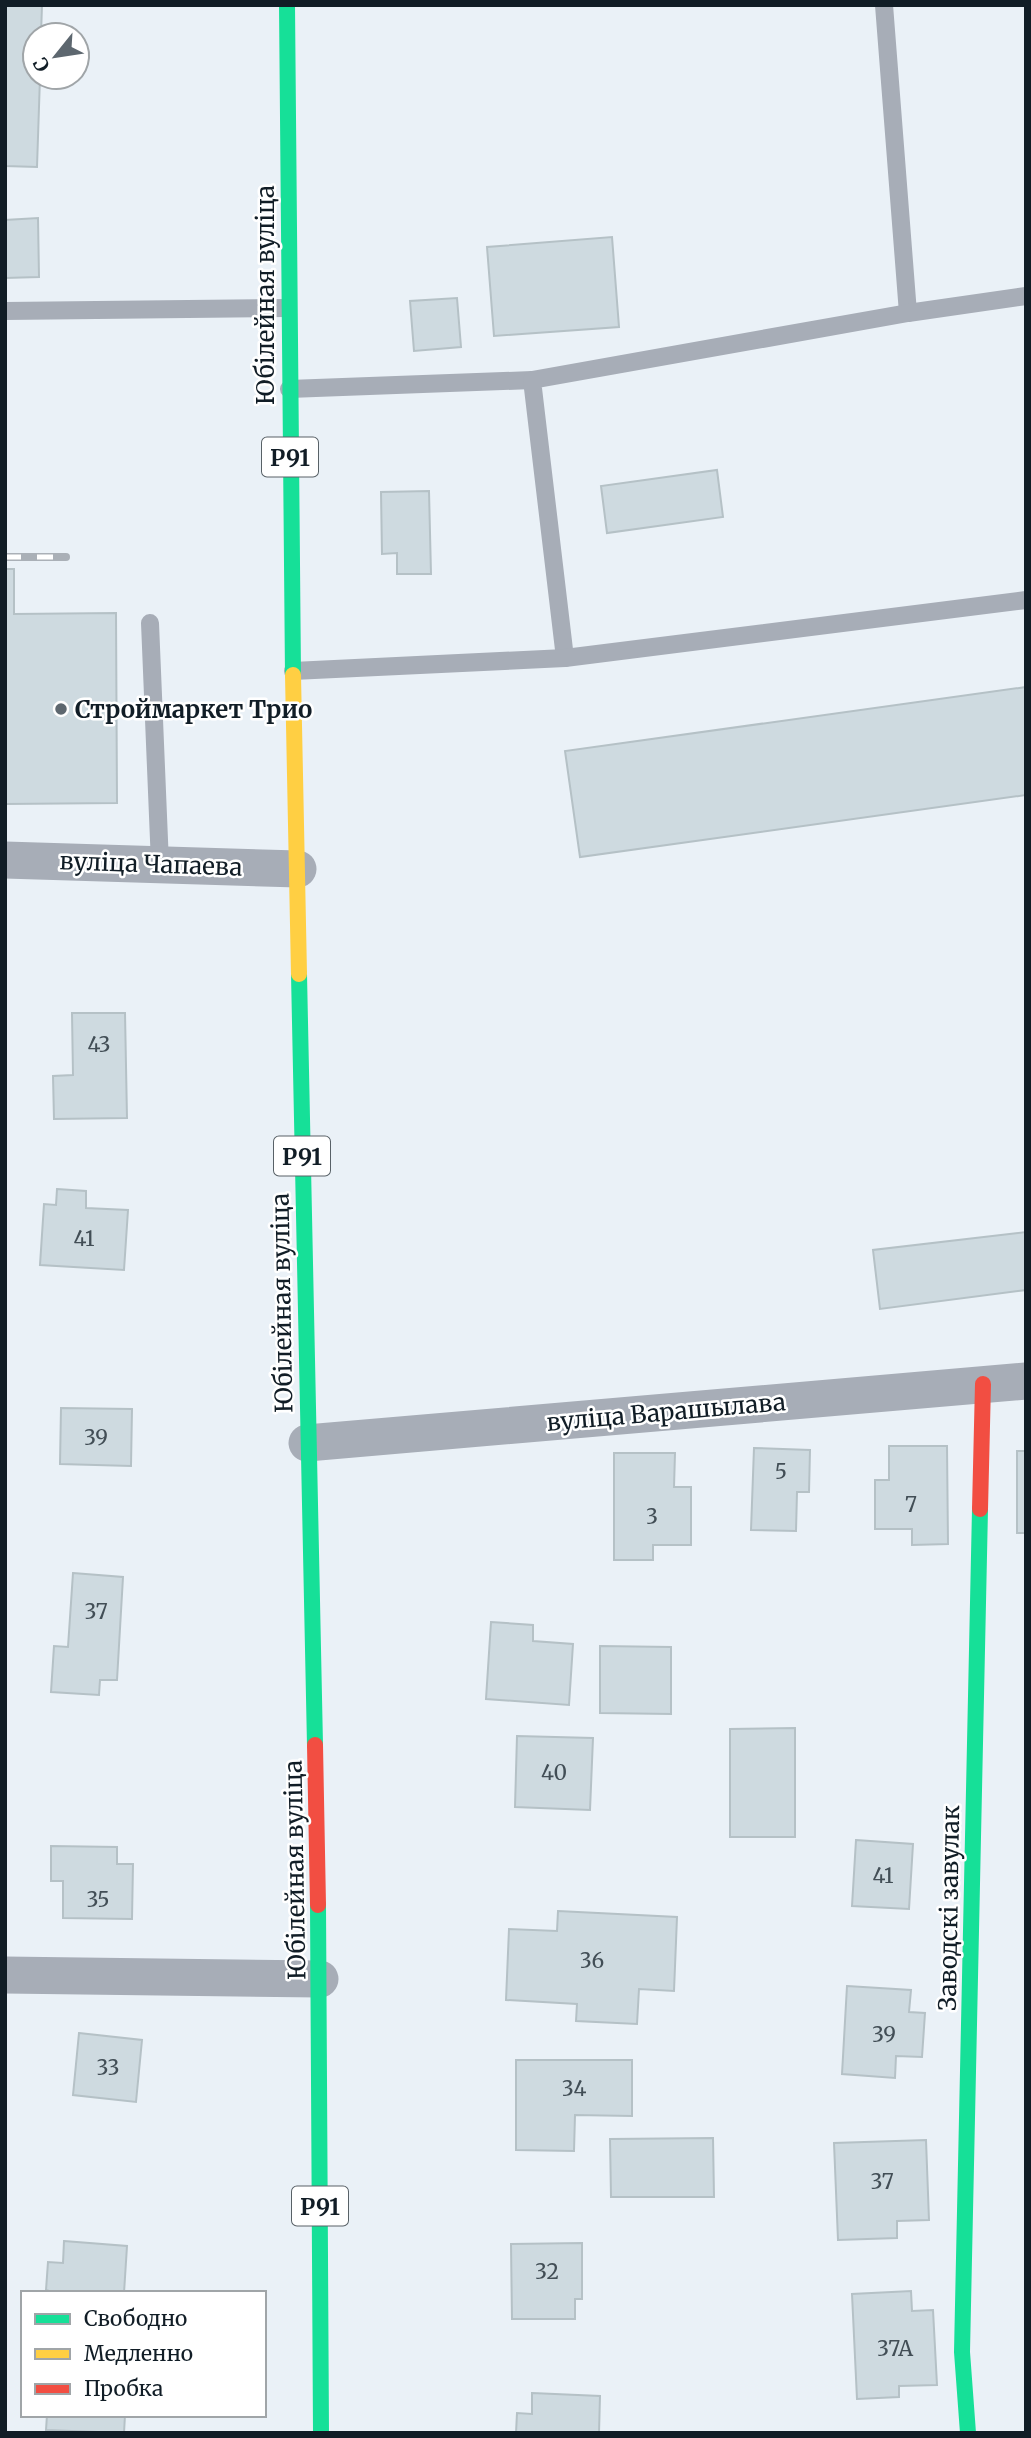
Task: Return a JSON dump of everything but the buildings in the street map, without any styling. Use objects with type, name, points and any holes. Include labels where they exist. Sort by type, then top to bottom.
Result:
[{"type":"main road","name":"Юбілейная вуліца","points":[[287,5],[287,308],[293,671],[320,1979],[321,2433]]},
{"type":"main road","name":"Заводскі завулак","points":[[968,2433],[962,2352],[983,1384]]},
{"type":"street","name":"вуліца Чапаева","points":[[5,860],[298,869]]},
{"type":"street","name":"вуліца Варашылава","points":[[307,1443],[1026,1381]]},
{"type":"street","points":[[5,1975],[320,1979]]},
{"type":"lane","points":[[884,5],[908,313]]},
{"type":"lane","points":[[289,389],[532,380],[908,313],[1026,296]]},
{"type":"lane","points":[[5,311],[287,308]]},
{"type":"lane","points":[[532,380],[565,658]]},
{"type":"lane","points":[[293,671],[565,658],[1026,600]]},
{"type":"lane","points":[[150,623],[160,864]]},
{"type":"railway","points":[[5,557],[66,557]]},
{"type":"traffic: fast","points":[[287,5],[293,675]]},
{"type":"traffic: fast","points":[[299,974],[315,1745]]},
{"type":"traffic: fast","points":[[968,2433],[962,2352],[980,1509]]},
{"type":"traffic: fast","points":[[318,1905],[321,2433]]},
{"type":"traffic: slow","points":[[293,675],[299,974]]},
{"type":"traffic: jam","points":[[980,1509],[983,1384]]},
{"type":"traffic: jam","points":[[315,1745],[318,1905]]},
{"type":"place","name":"Строймаркет Трио","points":[[61,709]]}]
